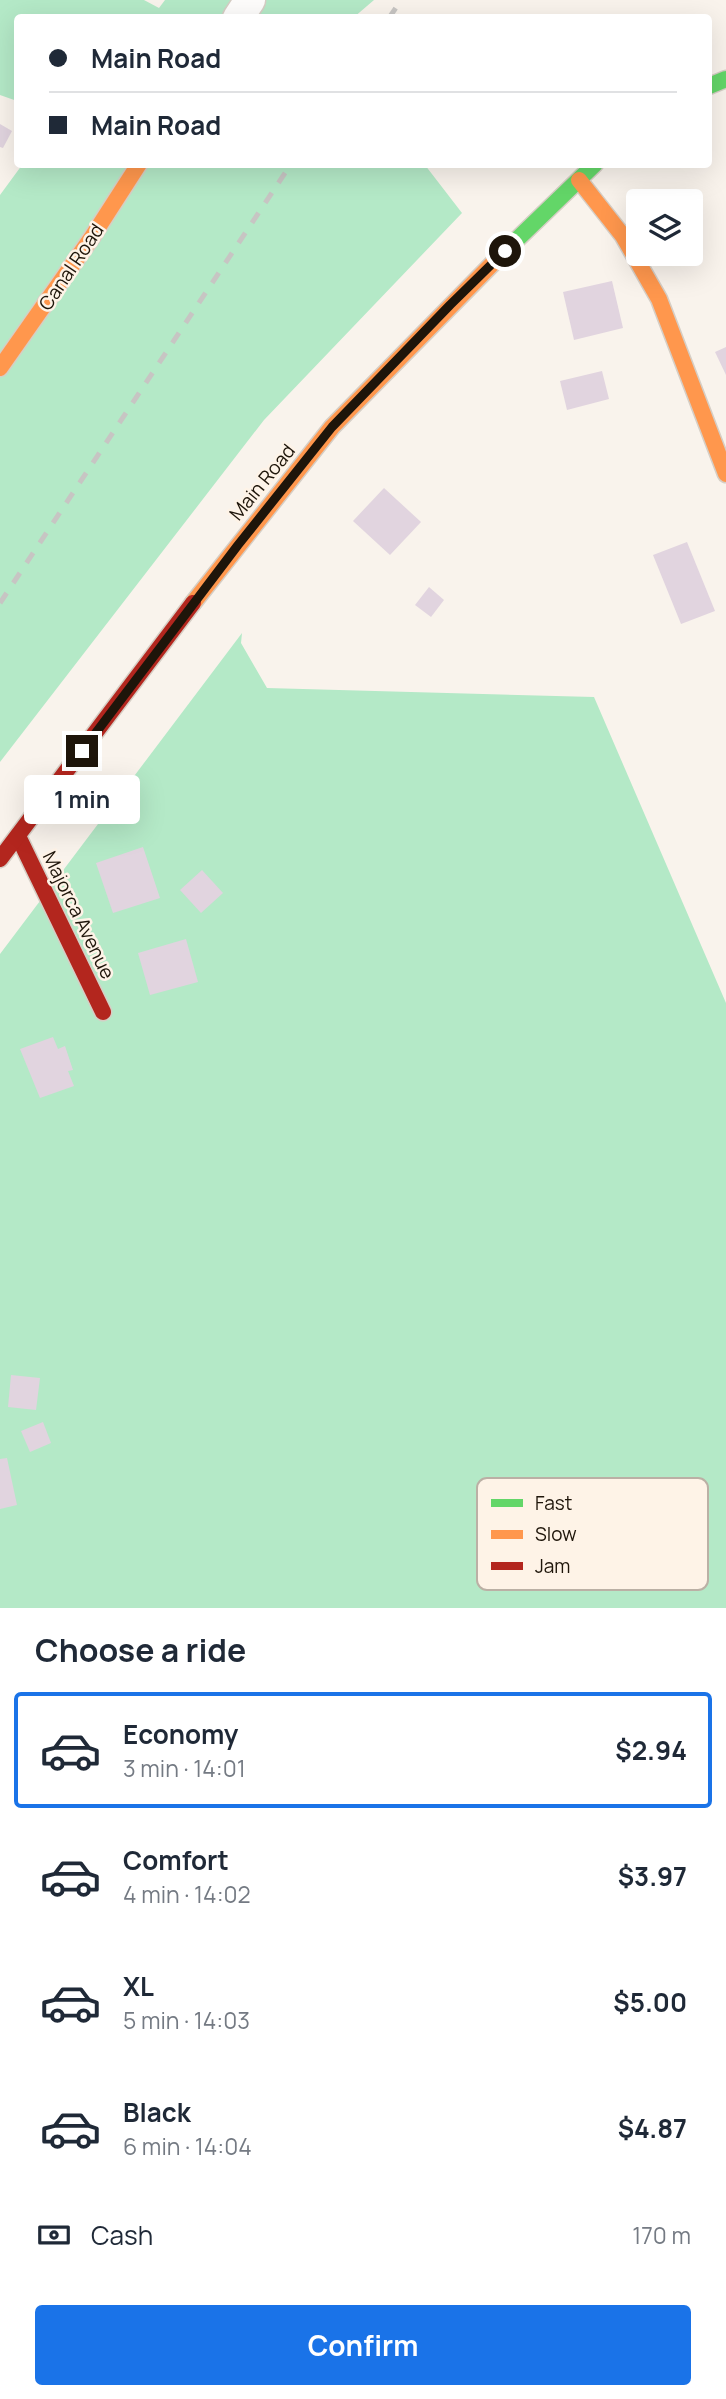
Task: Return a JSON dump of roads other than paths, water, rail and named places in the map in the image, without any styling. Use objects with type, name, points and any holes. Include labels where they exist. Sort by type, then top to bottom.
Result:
[{"type":"main road","name":"Canal Road","points":[[0,368],[136,168]]},
{"type":"main road","name":"Main Road","points":[[0,859],[230,556],[332,427],[450,305],[591,168]]},
{"type":"main road","points":[[579,180],[623,236],[659,299],[726,474]]},
{"type":"main road","name":"Majorca Avenue","points":[[18,836],[103,1012]]},
{"type":"railway","points":[[392,14],[401,0]]},
{"type":"railway","points":[[0,603],[288,168]]}]
